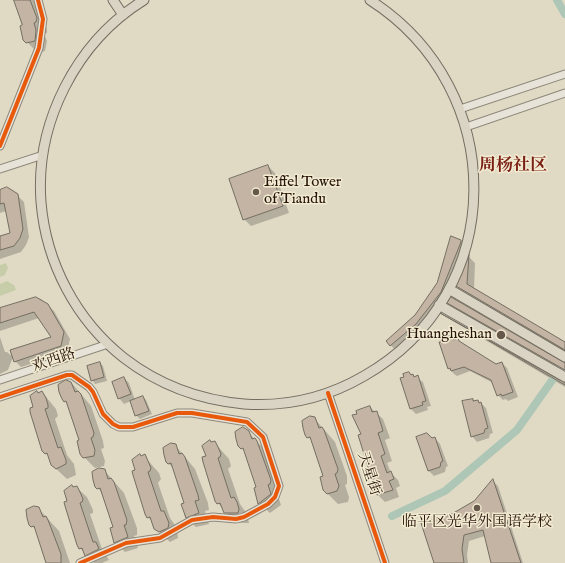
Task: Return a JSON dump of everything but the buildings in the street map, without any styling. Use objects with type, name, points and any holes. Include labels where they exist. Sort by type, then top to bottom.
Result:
[{"type":"main road","points":[[113,0],[123,15]]},
{"type":"main road","points":[[139,1],[96,41],[70,76],[53,112],[43,155],[41,194],[42,215],[52,254],[68,292],[79,311],[108,344],[132,364],[154,378],[174,388],[202,397],[227,402],[257,404],[286,403],[328,393],[354,382],[394,356],[414,338],[439,305],[449,289],[464,256],[473,215],[474,169],[466,127],[460,109],[445,76],[420,42],[390,14],[370,0]]},
{"type":"main road","points":[[449,289],[565,357]]},
{"type":"main road","points":[[439,305],[565,377]]},
{"type":"street","points":[[0,146],[39,48],[43,19],[38,0]]},
{"type":"street","points":[[460,109],[565,74]]},
{"type":"street","points":[[466,127],[565,93]]},
{"type":"street","points":[[0,169],[43,155]]},
{"type":"street","name":"欢西路","points":[[0,380],[108,344]]},
{"type":"street","points":[[0,397],[67,374],[72,375],[94,392],[103,414],[113,424],[119,427],[133,427],[168,414],[192,413],[247,422],[263,437],[279,486],[275,498],[268,504],[236,519],[213,517],[192,520],[160,538],[126,543],[80,563]]},
{"type":"street","name":"天星街","points":[[328,393],[385,563]]},
{"type":"green space","points":[[6,263],[8,268],[5,275],[0,277],[0,265]]},
{"type":"green space","points":[[7,281],[14,285],[16,290],[0,296],[0,284]]},
{"type":"waterway","points":[[557,0],[565,14]]},
{"type":"waterway","points":[[392,516],[445,491],[517,430],[565,362]]},
{"type":"cycle path","points":[[0,146],[39,48],[43,19],[38,0]]},
{"type":"cycle path","points":[[0,397],[67,375],[72,375],[89,387],[93,392],[103,414],[113,424],[119,427],[133,427],[177,413],[192,413],[247,422],[263,437],[279,486],[275,497],[268,504],[244,517],[236,519],[213,517],[192,520],[160,538],[126,543],[80,563]]},
{"type":"cycle path","points":[[328,393],[385,563]]},
{"type":"place","name":"Eiffel Tower of Tiandu","points":[[256,192]]},
{"type":"place","name":"Huangheshan","points":[[501,335]]},
{"type":"place","name":"临平区光华外国语学校","points":[[477,508]]},
{"type":"district","name":"周杨社区","points":[[513,167]]}]
